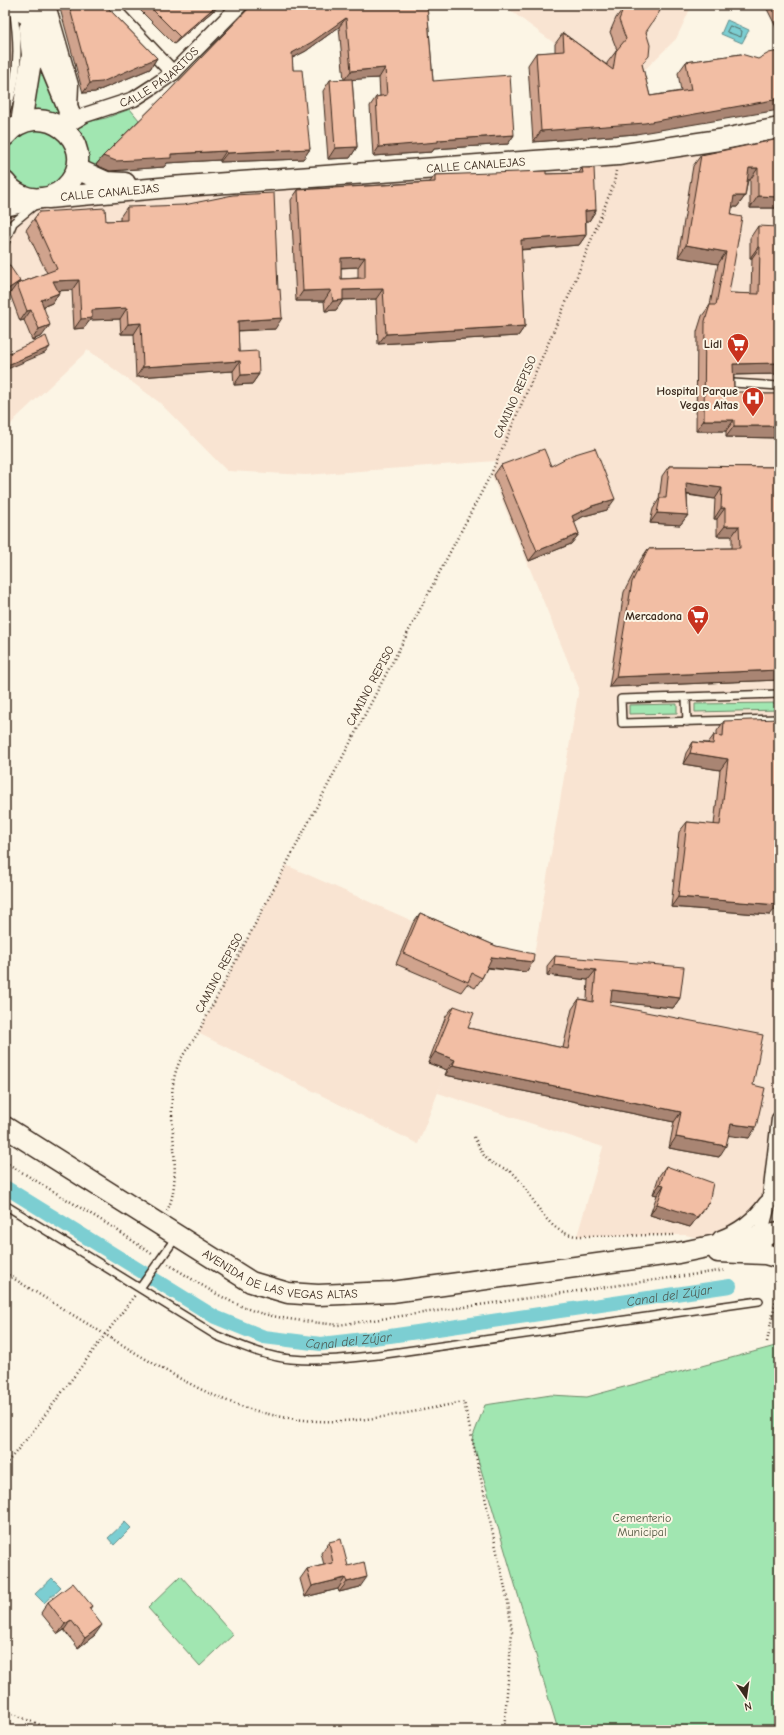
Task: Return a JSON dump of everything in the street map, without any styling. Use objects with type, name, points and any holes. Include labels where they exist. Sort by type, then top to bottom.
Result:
[{"type":"main road","points":[[5,206],[58,194],[66,187],[77,169],[78,157],[76,146],[70,136],[47,58],[22,9]]},
{"type":"main road","points":[[5,136],[12,128],[13,118],[32,55],[22,9]]},
{"type":"main road","points":[[13,118],[43,119],[53,122],[66,119]]},
{"type":"main road","name":"CALLE CANALEJAS","points":[[42,198],[171,186],[618,155],[719,140],[779,128]]},
{"type":"main road","name":"CALLE CANALEJAS","points":[[77,169],[106,182],[171,186]]},
{"type":"main road","points":[[5,182],[14,192],[24,197],[42,198]]},
{"type":"main road","name":"AVENIDA DE LAS VEGAS ALTAS","points":[[5,1127],[251,1282],[288,1293],[318,1296],[392,1292],[591,1264],[678,1244],[773,1242]]},
{"type":"street","points":[[48,5],[70,85],[71,99],[66,119]]},
{"type":"street","points":[[109,5],[173,73]]},
{"type":"street","name":"CALLE PAJARITOS","points":[[66,119],[85,115],[134,98],[173,73],[240,5]]},
{"type":"street","points":[[773,1242],[773,1221],[770,1197],[779,1119]]},
{"type":"street","points":[[678,1244],[732,1234],[745,1226],[758,1214],[770,1197]]},
{"type":"lane","points":[[5,243],[13,223],[42,198]]},
{"type":"lane","points":[[732,383],[779,386]]},
{"type":"lane","points":[[779,694],[621,699],[622,723],[779,719]]},
{"type":"lane","points":[[686,698],[687,722]]},
{"type":"lane","points":[[5,1205],[217,1336],[254,1350],[290,1359],[328,1360],[378,1355],[759,1301]]},
{"type":"lane","points":[[140,1288],[155,1265],[178,1235]]},
{"type":"path","name":"CAMINO REPISO","points":[[160,1224],[174,1194],[173,1086],[177,1067],[198,1033],[491,474],[574,284],[614,183],[618,155]]},
{"type":"path","points":[[474,1137],[488,1160],[514,1174],[548,1221],[557,1230],[567,1235],[678,1244]]},
{"type":"path","points":[[767,1342],[777,1293],[779,1272]]},
{"type":"path","points":[[5,1273],[181,1380],[224,1401],[258,1412],[296,1420],[339,1421],[390,1415],[464,1402],[508,1602],[512,1632],[504,1730]]},
{"type":"path","points":[[5,1465],[30,1435],[140,1288]]},
{"type":"path","points":[[5,1711],[53,1730]]},
{"type":"shaded area","points":[[5,5],[12,5],[22,16],[28,83],[5,136]]},
{"type":"shaded area","points":[[503,5],[692,5],[676,39],[621,93]]},
{"type":"shaded area","points":[[779,128],[779,1119],[772,1176],[758,1215],[709,1241],[686,1235],[577,1236],[603,1147],[438,1093],[442,1082],[418,1144],[198,1033],[286,865],[494,957],[533,961],[579,688],[491,474],[496,461],[306,475],[227,471],[159,402],[88,350],[15,419],[6,431],[5,437],[5,182],[14,192],[477,165]]},
{"type":"green space","points":[[32,55],[81,123],[106,118],[130,109],[139,120],[95,166],[72,178],[5,206],[5,136],[12,128]]},
{"type":"green space","points":[[779,703],[779,710],[695,712],[695,704]]},
{"type":"green space","points":[[677,704],[677,713],[629,714],[629,705]]},
{"type":"green space","name":"Cementerio Municipal","points":[[779,1345],[779,1730],[558,1730],[472,1439],[485,1405],[551,1395],[587,1397]]},
{"type":"green space","points":[[181,1576],[233,1635],[200,1666],[148,1608]]},
{"type":"water","points":[[727,20],[749,30],[742,43],[721,34]]},
{"type":"water","points":[[125,1522],[131,1528],[114,1545],[108,1538]]},
{"type":"water","points":[[52,1578],[61,1587],[44,1603],[35,1594]]},
{"type":"building","points":[[69,5],[105,5],[157,58],[102,82],[90,83]]},
{"type":"building","points":[[148,5],[217,5],[180,37]]},
{"type":"building","points":[[252,5],[427,5],[433,81],[510,75],[514,135],[438,140],[438,142],[379,147],[376,97],[387,95],[385,68],[351,71],[346,18],[312,42],[292,53],[293,70],[302,70],[310,149],[171,154],[171,158],[116,161],[103,156],[168,92]]},
{"type":"building","points":[[629,5],[651,5],[660,11],[646,32],[650,45],[649,56],[642,64],[650,96],[691,90],[686,62],[741,54],[758,59],[769,53],[779,51],[779,99],[645,123],[541,131],[536,53],[564,51],[563,33],[613,70],[616,51],[626,39],[619,20],[624,7]]},
{"type":"building","points":[[5,16],[7,38],[5,44]]},
{"type":"building","points":[[352,79],[357,147],[335,148],[330,80]]},
{"type":"building","points":[[779,139],[779,197],[758,196],[758,168],[749,168],[745,196],[734,196],[731,215],[742,217],[729,293],[759,294],[760,247],[758,247],[758,226],[779,227],[779,363],[733,364],[734,392],[744,392],[744,394],[779,394],[779,426],[734,426],[734,420],[704,420],[705,321],[710,305],[716,305],[726,252],[686,245],[701,155]]},
{"type":"building","points":[[582,168],[594,168],[596,210],[585,211],[586,235],[521,240],[525,326],[386,334],[383,289],[343,290],[343,300],[333,301],[331,290],[303,291],[298,190],[435,182],[435,175],[546,171],[546,174],[583,173]],"holes":[[[365,257],[365,278],[341,279],[341,258]]]},
{"type":"building","points":[[274,193],[278,290],[280,289],[282,318],[238,321],[239,352],[258,351],[259,374],[241,375],[240,361],[143,367],[141,323],[128,324],[127,308],[92,310],[92,318],[81,319],[79,280],[53,281],[59,293],[41,300],[50,325],[39,329],[31,310],[27,311],[17,284],[57,269],[34,219],[39,212],[105,208],[106,221],[127,220],[127,207],[184,205],[233,195]]},
{"type":"building","points":[[5,259],[20,281],[5,291]]},
{"type":"building","points":[[46,336],[50,347],[5,366],[5,355]]},
{"type":"building","points":[[595,448],[615,499],[592,506],[572,516],[579,534],[537,551],[501,465],[544,449],[551,466],[572,455]]},
{"type":"building","name":"Mercadona","points":[[669,466],[779,467],[779,670],[616,677],[632,582],[648,549],[740,548],[739,526],[725,526],[725,508],[721,508],[722,488],[686,483],[688,515],[657,513],[660,498],[666,498]]},
{"type":"building","points":[[779,719],[778,905],[678,897],[687,822],[720,825],[728,759],[690,753],[693,742],[713,744],[714,735],[723,736],[724,721]]},
{"type":"building","points":[[420,913],[496,946],[534,954],[533,962],[492,957],[482,978],[472,973],[468,982],[403,953]]},
{"type":"building","points":[[555,956],[684,967],[680,998],[612,990],[610,1005],[763,1035],[753,1085],[765,1088],[756,1127],[731,1124],[726,1146],[676,1137],[681,1112],[453,1065],[455,1060],[435,1052],[454,1006],[474,1013],[468,1028],[568,1049],[579,999],[593,1002],[596,970],[554,965]]},
{"type":"building","points":[[666,1166],[713,1183],[709,1202],[697,1217],[657,1204],[664,1185],[660,1184]]},
{"type":"building","points":[[341,1539],[348,1566],[364,1562],[367,1577],[347,1582],[345,1578],[312,1586],[307,1569],[333,1563],[329,1542]]},
{"type":"building","points":[[73,1583],[92,1606],[89,1608],[102,1625],[85,1638],[71,1620],[65,1624],[48,1602]]},
{"type":"waterway","name":"Canal del Zújar","points":[[5,1187],[215,1317],[264,1337],[321,1344],[390,1336],[730,1286]]},
{"type":"place","name":"Lidl","points":[[738,364]]},
{"type":"place","name":"Hospital Parque Vegas Altas","points":[[753,418]]},
{"type":"place","name":"Mercadona","points":[[698,636]]}]
